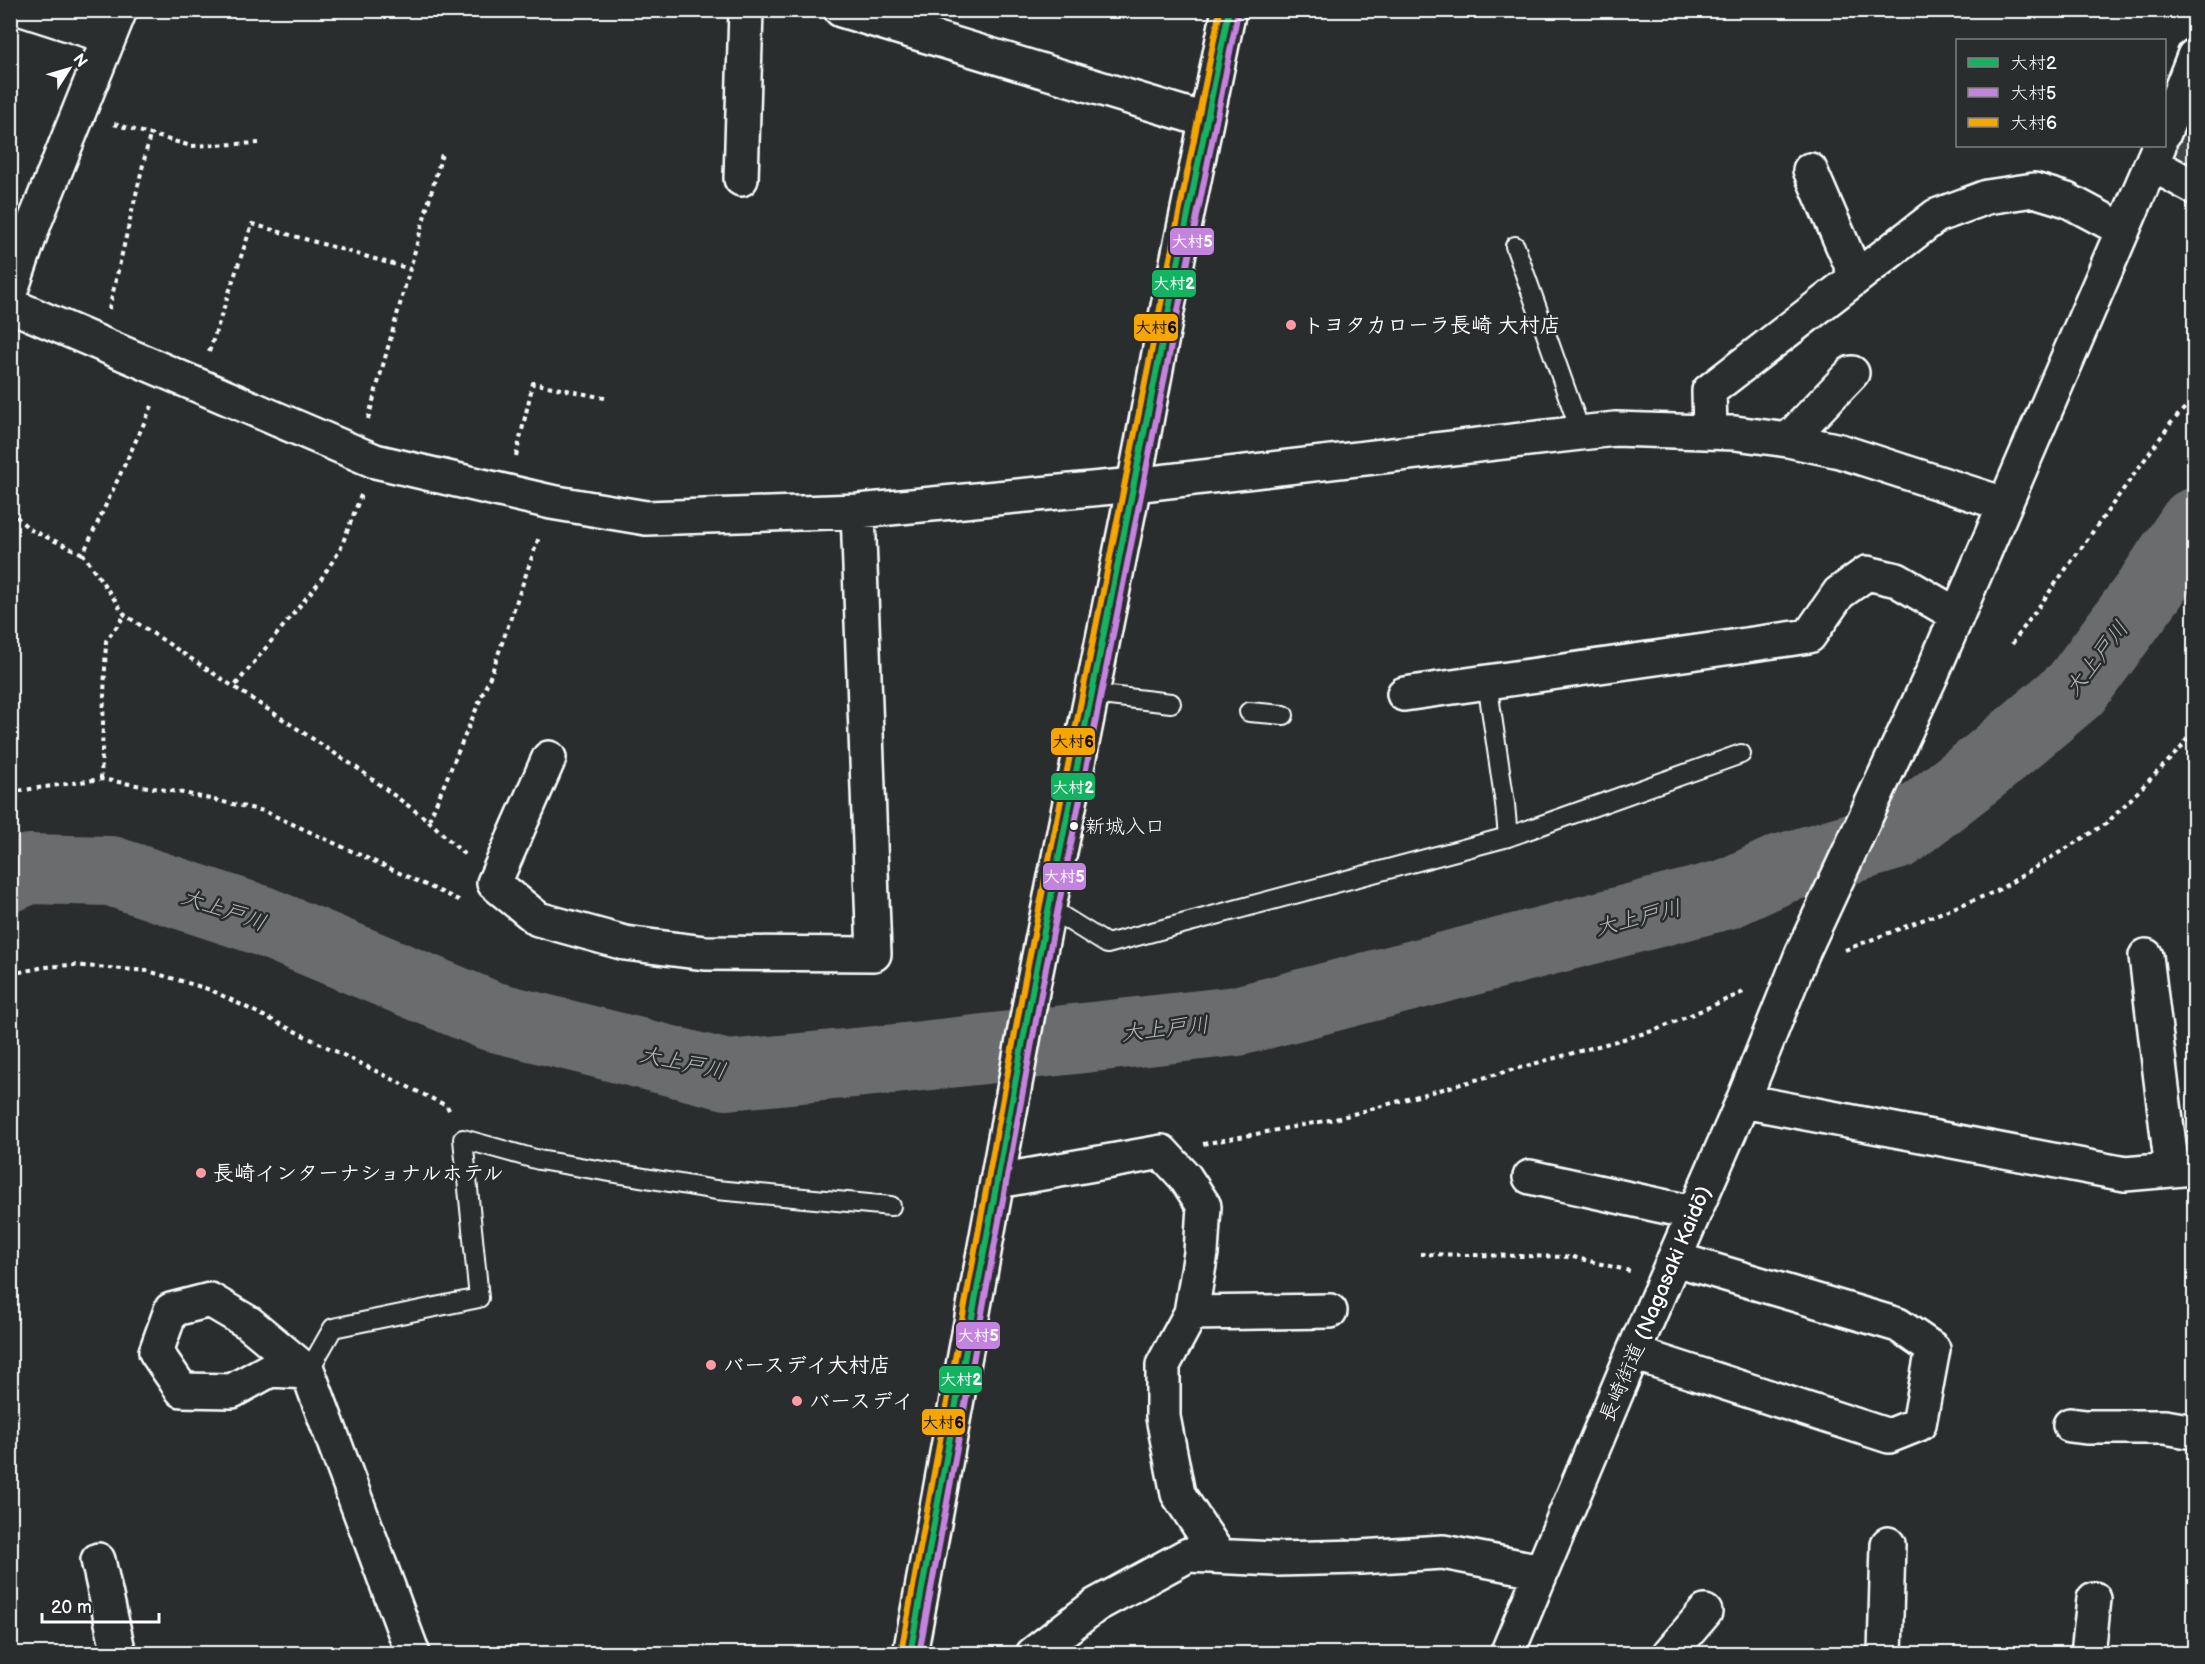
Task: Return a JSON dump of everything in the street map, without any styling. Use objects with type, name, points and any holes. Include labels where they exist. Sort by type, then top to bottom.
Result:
[{"type":"main road","points":[[10,293],[35,221],[115,24],[25,10]]},
{"type":"main road","points":[[741,179],[747,10]]},
{"type":"main road","points":[[840,10],[1205,120]]},
{"type":"main road","points":[[910,1653],[1033,986],[1205,120],[1229,10]]},
{"type":"main road","points":[[2166,128],[2194,56]]},
{"type":"main road","points":[[2156,155],[2194,187]]},
{"type":"main road","name":"長崎街道 (Nagasaki Kaidō)","points":[[1507,1653],[1633,1353],[1743,1101],[1799,961],[1931,676],[2156,155]]},
{"type":"main road","points":[[1810,170],[1856,276]]},
{"type":"main road","points":[[1710,432],[1709,391],[1936,216],[1987,197],[2034,190],[2067,200],[2123,230]]},
{"type":"main road","points":[[10,304],[366,457],[551,502],[646,518],[858,511],[1134,485],[1615,429],[1710,432],[1788,440],[1840,451],[2004,504]]},
{"type":"main road","points":[[1788,440],[1852,373]]},
{"type":"main road","points":[[549,758],[484,895],[538,919],[625,943],[705,953],[874,954],[858,511]]},
{"type":"main road","points":[[1404,694],[1809,636],[1839,593],[1868,573],[1897,580],[1957,615]]},
{"type":"main road","points":[[1743,1101],[2125,1174],[2183,1169],[2146,956]]},
{"type":"main road","points":[[999,1172],[1171,1150],[1204,1206],[1201,1253],[1191,1313],[1163,1365],[1163,1417],[1178,1494],[1219,1556]]},
{"type":"main road","points":[[1530,1177],[1694,1213]]},
{"type":"main road","points":[[1633,1353],[1888,1436],[1919,1424],[1933,1349],[1898,1325],[1670,1269]]},
{"type":"main road","points":[[1191,1313],[1330,1311]]},
{"type":"main road","points":[[308,1372],[413,1653]]},
{"type":"main road","points":[[2070,1425],[2165,1427],[2194,1432]]},
{"type":"main road","points":[[1885,1653],[1888,1544]]},
{"type":"main road","points":[[1033,1653],[1096,1605],[1188,1555],[1275,1559],[1443,1552],[1541,1571]]},
{"type":"main road","points":[[98,1560],[119,1653]]},
{"type":"main road","points":[[2088,1653],[2094,1599]]},
{"type":"main road","points":[[1669,1653],[1706,1612]]},
{"type":"lane","points":[[1515,246],[1581,433]]},
{"type":"lane","points":[[1487,682],[1508,837]]},
{"type":"lane","points":[[1092,694],[1171,703]]},
{"type":"lane","points":[[1249,712],[1284,715]]},
{"type":"lane","points":[[1049,908],[1107,944],[1508,837],[1741,754]]},
{"type":"lane","points":[[308,1372],[333,1328],[479,1298],[463,1138],[538,1160],[716,1190],[891,1206]]},
{"type":"path","points":[[79,113],[191,146],[259,143]]},
{"type":"path","points":[[101,344],[150,135]]},
{"type":"path","points":[[234,687],[319,582],[340,550],[366,457],[410,269],[442,154]]},
{"type":"path","points":[[198,386],[252,224],[410,269]]},
{"type":"path","points":[[83,555],[167,373]]},
{"type":"path","points":[[507,492],[533,383],[609,399]]},
{"type":"path","points":[[2012,644],[2171,423],[2194,398]]},
{"type":"path","points":[[429,820],[492,672],[551,502]]},
{"type":"path","points":[[10,510],[29,529],[83,555],[125,615],[357,768],[429,820],[484,895]]},
{"type":"path","points":[[101,779],[106,641],[125,615]]},
{"type":"path","points":[[1171,1150],[1335,1119],[1656,1030],[1799,961],[1997,891],[2107,823],[2181,748],[2194,728]]},
{"type":"path","points":[[10,792],[101,779],[183,793],[264,812],[484,895]]},
{"type":"path","points":[[10,975],[45,967],[71,965],[126,969],[148,971],[211,990],[447,1106],[463,1138]]},
{"type":"path","points":[[1420,1254],[1573,1257],[1670,1269]]},
{"type":"shaded area","points":[[2194,90],[2194,179],[2164,154]]},
{"type":"waterway","name":"大上戸川","points":[[10,877],[29,869],[111,871],[260,920],[491,1016],[727,1075],[886,1060],[1237,1021],[1727,894],[1781,869],[1896,835],[1986,765],[2076,689],[2150,589],[2194,523]]},
{"type":"transit line","name":"大村6","points":[[901,1652],[1024,984],[1220,10]]},
{"type":"transit line","name":"大村2","points":[[910,1654],[1033,986],[1229,10]]},
{"type":"transit line","name":"大村5","points":[[919,1654],[1042,988],[1238,12]]},
{"type":"place","name":"トヨタカローラ長崎 大村店","points":[[1291,325]]},
{"type":"place","name":"新城入口","points":[[1074,826]]},
{"type":"place","name":"長崎インターナショナルホテル","points":[[201,1173]]},
{"type":"place","name":"バースデイ大村店","points":[[711,1365]]},
{"type":"place","name":"バースデイ","points":[[797,1401]]}]
